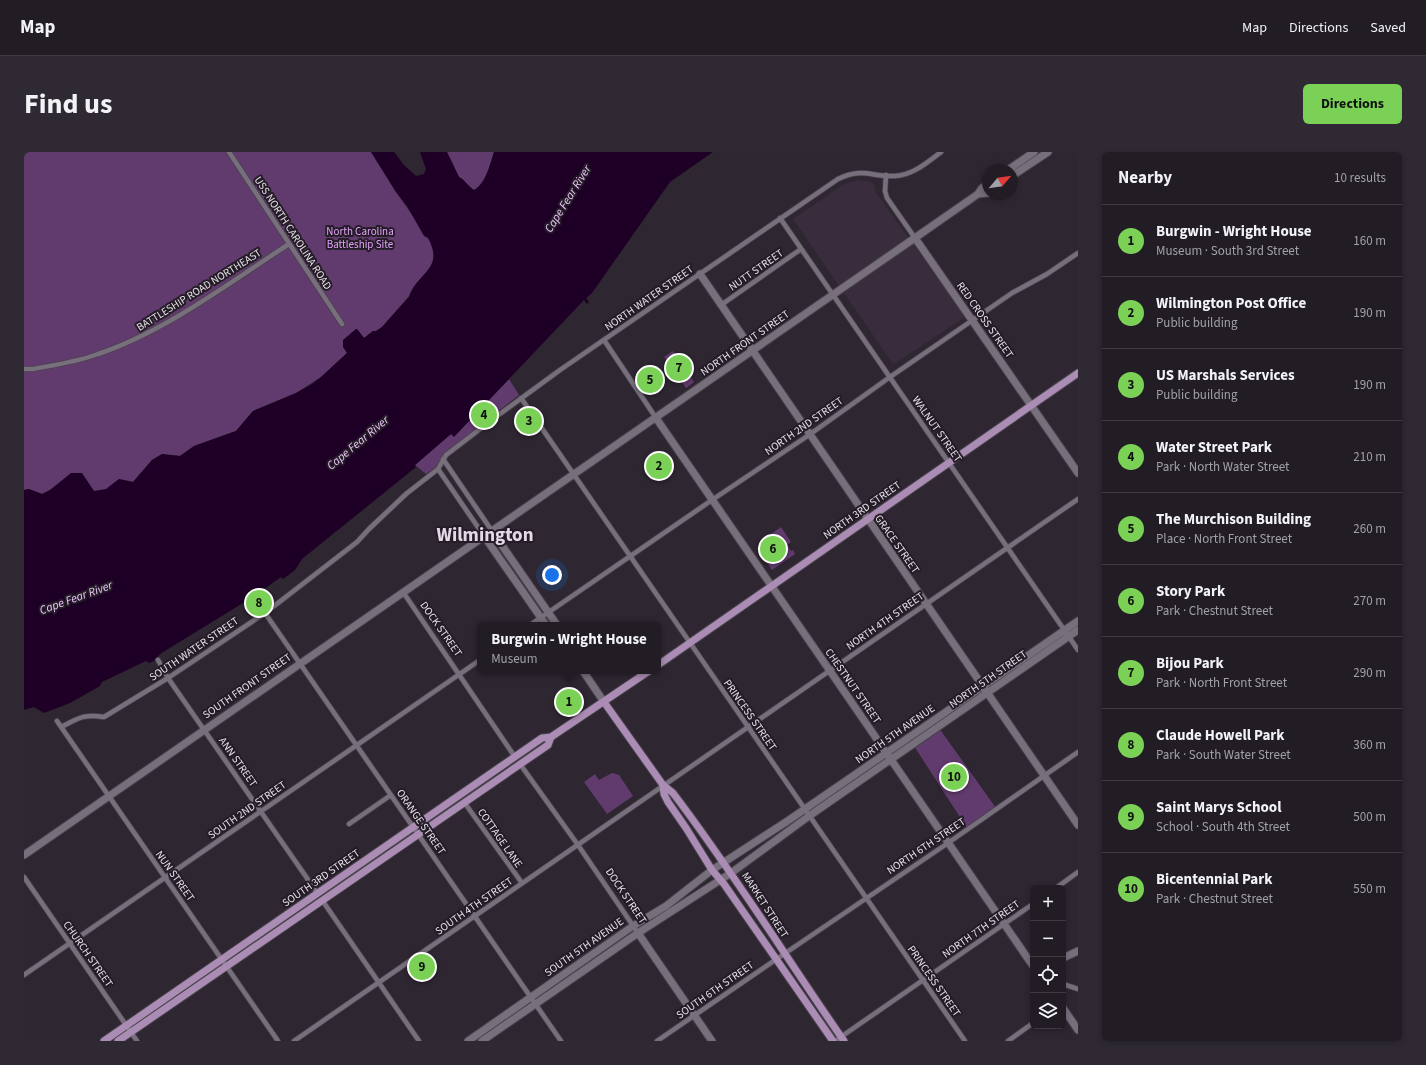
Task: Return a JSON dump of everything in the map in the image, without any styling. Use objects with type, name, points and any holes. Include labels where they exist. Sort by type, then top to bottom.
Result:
[{"type":"main road","name":"NORTH 3RD STREET","points":[[661,663],[1078,373]]},
{"type":"main road","points":[[604,702],[645,674]]},
{"type":"main road","name":"SOUTH 3RD STREET","points":[[118,1041],[224,963],[416,831],[542,738],[551,737],[604,702]]},
{"type":"main road","name":"MARKET STREET","points":[[604,702],[663,785],[673,794],[731,873],[838,1040]]},
{"type":"main road","name":"SOUTH 3RD STREET","points":[[416,831],[464,802],[548,746],[551,737]]},
{"type":"main road","name":"MARKET STREET","points":[[663,785],[664,794],[668,802],[712,870],[776,959],[838,1040]]},
{"type":"main road","name":"SOUTH 3RD STREET","points":[[104,1041],[126,1025],[224,963]]},
{"type":"street","name":"USS NORTH CAROLINA ROAD","points":[[229,152],[342,324]]},
{"type":"street","points":[[886,175],[899,175],[912,171],[941,152]]},
{"type":"street","points":[[1017,164],[1034,152]]},
{"type":"street","points":[[1018,172],[1048,152]]},
{"type":"street","name":"NORTH WATER STREET","points":[[438,469],[446,455],[521,398],[842,176],[856,172],[886,175]]},
{"type":"street","name":"RED CROSS STREET","points":[[886,175],[885,191],[887,198],[1078,474]]},
{"type":"street","name":"NORTH FRONT STREET","points":[[484,536],[833,296],[978,194],[982,188]]},
{"type":"street","name":"NORTH FRONT STREET","points":[[978,194],[982,194]]},
{"type":"street","name":"WALNUT STREET","points":[[780,218],[1078,650]]},
{"type":"street","name":"BATTLESHIP ROAD NORTHEAST","points":[[24,369],[33,369],[89,357],[138,338],[181,314],[289,244]]},
{"type":"street","name":"NUTT STREET","points":[[721,305],[801,249]]},
{"type":"street","name":"NORTH 2ND STREET","points":[[541,618],[972,320],[1012,293],[1049,273],[1078,252]]},
{"type":"street","name":"GRACE STREET","points":[[700,274],[1078,825]]},
{"type":"street","points":[[604,340],[656,418]]},
{"type":"street","name":"PRINCESS STREET","points":[[521,398],[965,1041]]},
{"type":"street","name":"CHESTNUT STREET","points":[[656,418],[1030,962]]},
{"type":"street","points":[[443,459],[555,622]]},
{"type":"street","points":[[438,469],[544,622]]},
{"type":"street","name":"SOUTH WATER STREET","points":[[61,727],[80,717],[91,715],[104,717],[168,678],[265,612],[357,542],[368,529],[406,494],[438,469]]},
{"type":"street","name":"NORTH 4TH STREET","points":[[663,785],[748,728],[1078,499]]},
{"type":"street","name":"SOUTH FRONT STREET","points":[[24,855],[484,536]]},
{"type":"street","name":"DOCK STREET","points":[[402,592],[515,757]]},
{"type":"street","name":"ORANGE STREET","points":[[265,612],[561,1041]]},
{"type":"street","points":[[535,622],[541,618]]},
{"type":"street","name":"NORTH 5TH AVENUE","points":[[724,863],[805,810],[983,687],[1066,634],[1078,621]]},
{"type":"street","name":"NORTH 5TH STREET","points":[[891,760],[988,693],[1066,634],[1078,630]]},
{"type":"street","name":"ANN STREET","points":[[158,660],[168,678],[419,1041]]},
{"type":"street","name":"SOUTH 2ND STREET","points":[[24,975],[477,662]]},
{"type":"street","name":"MARKET STREET","points":[[585,674],[604,702]]},
{"type":"street","name":"NUN STREET","points":[[57,721],[278,1041]]},
{"type":"street","name":"NORTH 6TH STREET","points":[[784,954],[948,843],[1078,752]]},
{"type":"street","name":"NORTH 5TH AVENUE","points":[[731,873],[891,760]]},
{"type":"street","name":"DOCK STREET","points":[[520,764],[578,845],[712,1041]]},
{"type":"street","name":"SOUTH 4TH STREET","points":[[294,1041],[663,785]]},
{"type":"street","points":[[349,824],[391,795]]},
{"type":"street","name":"COTTAGE LANE","points":[[464,802],[522,884]]},
{"type":"street","name":"SOUTH 5TH AVENUE","points":[[468,1041],[633,926],[666,906],[712,870],[724,863]]},
{"type":"street","points":[[1060,885],[1078,872]]},
{"type":"street","name":"SOUTH 5TH AVENUE","points":[[482,1041],[638,933],[731,873]]},
{"type":"street","name":"CHURCH STREET","points":[[24,877],[137,1041]]},
{"type":"street","name":"NORTH 7TH STREET","points":[[838,1040],[1030,906]]},
{"type":"street","points":[[1065,957],[1078,951]]},
{"type":"street","name":"SOUTH 6TH STREET","points":[[657,1041],[784,954]]},
{"type":"street","points":[[1066,985],[1078,989]]},
{"type":"street","points":[[1066,1012],[1078,1030]]},
{"type":"street","points":[[1008,1041],[1030,1025]]},
{"type":"shaded area","points":[[857,180],[872,182],[875,187],[875,191],[965,317],[893,364],[793,219],[843,185]]},
{"type":"green space","name":"North Carolina Battleship Site","points":[[24,152],[371,152],[396,192],[428,238],[432,248],[432,264],[418,281],[409,296],[382,327],[376,331],[373,331],[364,338],[357,329],[351,333],[347,353],[321,377],[296,393],[253,411],[236,431],[194,446],[180,456],[162,454],[152,460],[133,482],[119,479],[106,490],[93,491],[82,474],[42,494],[29,489],[24,490]]},
{"type":"green space","points":[[447,152],[494,152],[485,178],[474,190],[459,177]]},
{"type":"green space","points":[[673,351],[694,382],[686,388],[664,357]]},
{"type":"green space","points":[[509,379],[519,395],[444,454],[436,467],[426,474],[415,465],[451,434],[454,436]]},
{"type":"green space","points":[[781,527],[791,542],[787,545],[795,554],[772,570],[757,548],[770,539],[768,536]]},
{"type":"green space","points":[[262,593],[271,604],[255,615],[248,603]]},
{"type":"green space","points":[[939,728],[996,808],[967,828],[914,746]]},
{"type":"green space","points":[[612,773],[619,775],[633,796],[607,814],[584,782],[595,774],[599,780]]},
{"type":"water","name":"Cape Fear River","points":[[371,152],[394,152],[404,165],[416,176],[424,174],[426,169],[420,152],[447,152],[459,177],[474,190],[485,179],[494,152],[713,152],[670,182],[592,293],[586,298],[589,302],[587,304],[584,300],[454,437],[451,434],[415,465],[416,467],[302,559],[295,570],[283,579],[281,577],[256,595],[160,654],[154,661],[149,663],[146,661],[102,682],[100,686],[70,703],[44,713],[34,707],[24,710],[24,490],[29,489],[42,494],[50,490],[71,473],[82,473],[94,491],[106,489],[119,479],[133,482],[152,460],[162,454],[180,456],[194,446],[236,431],[253,411],[296,393],[312,384],[347,353],[343,347],[343,340],[356,329],[364,338],[373,331],[376,331],[382,327],[409,297],[413,289],[432,264],[433,257],[432,248],[428,238],[424,236],[407,206],[396,192]]},
{"type":"place","name":"Bijou Park","points":[[679,368]]},
{"type":"place","name":"The Murchison Building","points":[[650,380]]},
{"type":"place","name":"Water Street Park","points":[[484,415]]},
{"type":"place","name":"US Marshals Services","points":[[529,421]]},
{"type":"place","name":"Wilmington Post Office","points":[[659,466]]},
{"type":"place","name":"Story Park","points":[[773,549]]},
{"type":"place","name":"Claude Howell Park","points":[[259,603]]},
{"type":"place","name":"Burgwin - Wright House","points":[[569,702]]},
{"type":"place","name":"Bicentennial Park","points":[[954,777]]},
{"type":"place","name":"Saint Marys School","points":[[422,967]]},
{"type":"district","name":"Wilmington","points":[[485,535]]}]
